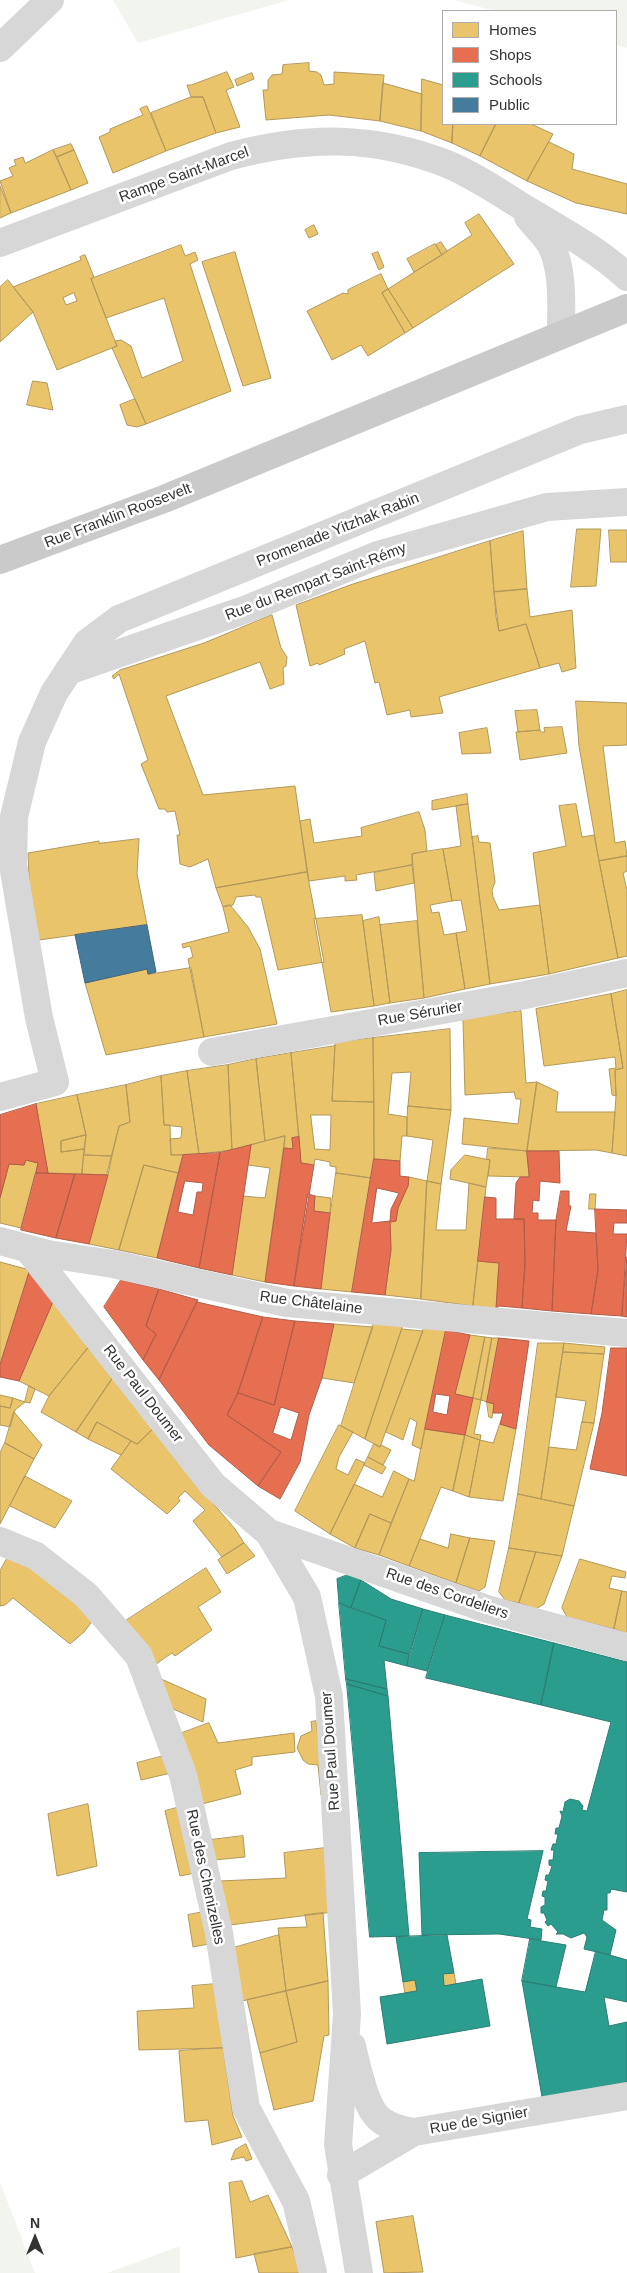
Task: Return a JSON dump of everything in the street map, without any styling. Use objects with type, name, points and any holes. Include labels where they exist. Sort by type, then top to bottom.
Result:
[{"type":"main road","name":"Rue Franklin Roosevelt","points":[[0,560],[164,499],[627,308]]},
{"type":"street","points":[[0,48],[50,0]]},
{"type":"street","name":"Rampe Saint-Marcel","points":[[0,243],[231,156],[267,146],[299,141],[336,140],[408,152],[447,164],[513,201],[610,261],[627,277]]},
{"type":"street","name":"Rampe Saint-Marcel","points":[[513,201],[550,244],[556,260],[561,301],[560,335]]},
{"type":"street","name":"Promenade Yitzhak Rabin","points":[[0,1097],[54,1082],[39,1018],[12,865],[14,817],[32,742],[54,693],[87,643],[119,619],[580,430],[627,419]]},
{"type":"street","name":"Rue du Rempart Saint-Rémy","points":[[68,671],[247,609],[378,555],[548,507],[627,502]]},
{"type":"street","name":"Rue Sérurier","points":[[212,1052],[525,995],[627,973]]},
{"type":"street","name":"Rue Châtelaine","points":[[0,1241],[28,1249],[113,1264],[287,1303],[627,1333]]},
{"type":"street","name":"Rue Paul Doumer","points":[[28,1249],[213,1485],[269,1533],[307,1597],[329,1696],[347,2014],[338,2145],[341,2175],[359,2273]]},
{"type":"street","name":"Rue des Cordeliers","points":[[269,1533],[488,1609],[627,1647]]},
{"type":"street","name":"Rue des Chenizelles","points":[[0,1541],[36,1556],[86,1595],[139,1656],[183,1775],[219,1933],[246,2108],[296,2201],[313,2273]]},
{"type":"street","points":[[347,2014],[357,2073],[375,2115],[397,2129],[414,2132]]},
{"type":"street","name":"Rue de Signier","points":[[341,2175],[414,2132],[627,2096]]},
{"type":"shaded area","points":[[113,0],[289,0],[138,43]]},
{"type":"shaded area","points":[[454,0],[627,0],[627,48],[617,45],[617,10],[491,10]]},
{"type":"shaded area","points":[[0,2182],[35,2273],[0,2273]]},
{"type":"shaded area","points":[[180,2246],[180,2273],[107,2273]]},
{"type":"building: Homes","points":[[309,63],[309,71],[317,72],[321,75],[324,85],[334,84],[334,72],[384,75],[380,121],[329,115],[266,120],[263,90],[268,90],[268,80],[272,75],[282,74],[283,65]]},
{"type":"building: Homes","points":[[227,72],[234,87],[226,90],[240,127],[216,133],[203,97],[191,97],[187,85]]},
{"type":"building: Homes","points":[[252,73],[254,79],[237,86],[235,80]]},
{"type":"building: Homes","points":[[422,79],[442,85],[442,125],[453,125],[452,143],[421,131]]},
{"type":"building: Homes","points":[[383,83],[422,94],[421,131],[380,121]]},
{"type":"building: Homes","points":[[191,97],[203,97],[216,133],[166,151],[151,113]]},
{"type":"building: Homes","points":[[147,106],[166,151],[113,173],[99,137],[110,132],[110,129],[143,115],[140,109]]},
{"type":"building: Homes","points":[[453,125],[496,125],[480,156],[452,143]]},
{"type":"building: Homes","points":[[496,125],[533,125],[553,134],[527,181],[480,156]]},
{"type":"building: Homes","points":[[549,142],[574,154],[572,169],[627,184],[627,214],[576,203],[527,181]]},
{"type":"building: Homes","points":[[71,144],[74,150],[57,157],[53,150]]},
{"type":"building: Homes","points":[[53,150],[71,190],[11,213],[0,181],[13,176],[9,168],[16,165],[14,160],[23,157],[25,163]]},
{"type":"building: Homes","points":[[74,150],[88,183],[71,190],[57,157]]},
{"type":"building: Homes","points":[[0,186],[11,213],[0,218]]},
{"type":"building: Homes","points":[[479,214],[514,264],[413,328],[388,289],[472,235],[465,223]]},
{"type":"building: Homes","points":[[314,225],[318,234],[309,238],[305,230]]},
{"type":"building: Homes","points":[[441,242],[447,251],[442,255],[436,245]]},
{"type":"building: Homes","points":[[435,244],[442,255],[414,272],[407,259]]},
{"type":"building: Homes","points":[[181,245],[185,256],[195,252],[198,260],[190,264],[231,391],[146,424],[112,348],[117,346],[115,341],[121,340],[131,346],[142,378],[183,361],[164,298],[106,318],[91,279]]},
{"type":"building: Homes","points":[[235,252],[271,378],[243,386],[202,262]]},
{"type":"building: Homes","points":[[378,252],[384,267],[379,270],[372,254]]},
{"type":"building: Homes","points":[[85,255],[94,277],[91,279],[117,346],[57,370],[33,312],[13,287],[81,260],[80,257]],"holes":[[[74,293],[77,301],[66,305],[63,298]]]},
{"type":"building: Homes","points":[[381,274],[388,289],[382,293],[405,333],[368,356],[361,345],[332,360],[307,311],[343,293],[348,294],[348,290]]},
{"type":"building: Homes","points":[[8,280],[33,312],[0,342],[0,287]]},
{"type":"building: Homes","points":[[388,289],[413,328],[405,333],[382,293]]},
{"type":"building: Homes","points":[[33,381],[47,383],[53,410],[27,405]]},
{"type":"building: Homes","points":[[135,399],[146,424],[137,427],[127,425],[120,405]]},
{"type":"building: Homes","points":[[577,529],[601,529],[596,586],[571,587]]},
{"type":"building: Homes","points":[[609,530],[627,530],[627,562],[611,562]]},
{"type":"building: Homes","points":[[523,531],[527,589],[494,592],[490,541]]},
{"type":"building: Homes","points":[[490,541],[496,617],[499,631],[526,624],[540,668],[439,697],[443,713],[411,717],[410,710],[387,715],[379,682],[375,683],[365,641],[344,649],[345,654],[319,665],[318,663],[310,666],[296,605],[350,585]]},
{"type":"building: Homes","points":[[527,589],[530,617],[572,610],[576,668],[562,672],[559,663],[540,668],[526,624],[499,631],[494,592]]},
{"type":"building: Homes","points":[[272,615],[281,648],[287,657],[286,666],[283,668],[284,684],[270,689],[260,662],[166,696],[203,795],[295,786],[307,872],[216,888],[208,859],[190,867],[180,864],[177,835],[180,835],[175,811],[167,812],[165,809],[159,809],[141,764],[148,760],[119,674],[114,679],[112,676],[120,670],[204,643]]},
{"type":"building: Homes","points":[[576,701],[627,703],[627,745],[603,746],[615,843],[625,841],[627,856],[599,861],[579,746]]},
{"type":"building: Homes","points":[[537,710],[540,730],[518,732],[515,711]]},
{"type":"building: Homes","points":[[562,727],[567,753],[520,760],[516,732],[540,730],[545,732],[544,728]]},
{"type":"building: Homes","points":[[487,728],[491,753],[462,754],[459,733]]},
{"type":"building: Homes","points":[[467,794],[468,804],[432,810],[432,801]]},
{"type":"building: Homes","points":[[468,804],[490,984],[465,989],[456,933],[467,931],[461,900],[452,901],[443,849],[461,846],[456,806]]},
{"type":"building: Homes","points":[[576,804],[582,837],[594,835],[618,958],[549,974],[533,853],[566,846],[559,806]]},
{"type":"building: Homes","points":[[419,812],[425,830],[427,851],[412,854],[412,865],[356,875],[357,880],[345,881],[345,876],[309,881],[300,821],[310,819],[314,843],[362,836],[361,828]]},
{"type":"building: Homes","points":[[478,836],[479,842],[490,843],[495,882],[492,890],[499,910],[540,905],[549,974],[490,984],[472,837]]},
{"type":"building: Homes","points":[[139,839],[137,874],[147,925],[39,940],[29,879],[28,853],[99,841],[99,843]]},
{"type":"building: Homes","points":[[443,849],[452,901],[430,905],[432,913],[439,912],[444,935],[456,933],[465,989],[424,998],[412,854]]},
{"type":"building: Homes","points":[[627,856],[627,871],[623,873],[627,890],[627,956],[618,958],[599,861]]},
{"type":"building: Homes","points":[[412,865],[414,883],[376,891],[374,873]]},
{"type":"building: Homes","points":[[307,872],[324,962],[278,970],[261,897],[256,897],[255,895],[236,897],[233,905],[223,907],[216,888]]},
{"type":"building: Homes","points":[[230,905],[248,927],[260,949],[277,1024],[204,1037],[188,959],[193,957],[190,946],[183,948],[182,944],[229,932],[223,907]]},
{"type":"building: Homes","points":[[362,915],[374,1006],[331,1012],[314,919]]},
{"type":"building: Homes","points":[[379,917],[390,1003],[374,1006],[363,921]]},
{"type":"building: Homes","points":[[417,921],[424,998],[390,1003],[380,925]]},
{"type":"building: Homes","points":[[191,968],[204,1037],[106,1055],[85,983],[147,969],[148,974]]},
{"type":"building: Homes","points":[[627,990],[627,1156],[612,1153],[616,1096],[615,1070],[623,1068],[611,994]]},
{"type":"building: Homes","points":[[611,994],[623,1068],[615,1070],[616,1096],[612,1095],[609,1069],[616,1068],[615,1057],[544,1066],[536,1009]]},
{"type":"building: Homes","points":[[521,1011],[526,1083],[537,1082],[527,1151],[462,1144],[464,1118],[518,1124],[521,1099],[516,1099],[514,1092],[465,1095],[463,1019]]},
{"type":"building: Homes","points":[[450,1029],[451,1110],[408,1106],[411,1072],[392,1073],[388,1114],[407,1117],[407,1136],[402,1136],[400,1161],[374,1159],[373,1038]]},
{"type":"building: Homes","points":[[373,1038],[374,1102],[332,1101],[335,1043]]},
{"type":"building: Homes","points":[[335,1046],[332,1101],[374,1102],[374,1159],[371,1178],[336,1173],[336,1167],[330,1166],[330,1162],[315,1159],[314,1165],[301,1163],[291,1053]],"holes":[[[311,1115],[331,1115],[330,1150],[315,1149]]]},
{"type":"building: Homes","points":[[291,1053],[299,1137],[292,1138],[293,1149],[284,1148],[285,1136],[265,1141],[256,1059]]},
{"type":"building: Homes","points":[[256,1059],[265,1141],[232,1150],[228,1065]]},
{"type":"building: Homes","points":[[228,1065],[232,1150],[199,1154],[187,1071]]},
{"type":"building: Homes","points":[[187,1071],[199,1154],[171,1155],[170,1139],[181,1138],[182,1127],[164,1125],[161,1076]]},
{"type":"building: Homes","points":[[161,1076],[164,1125],[170,1125],[171,1155],[183,1155],[178,1173],[144,1165],[119,1250],[89,1244],[119,1126],[130,1122],[126,1085]]},
{"type":"building: Homes","points":[[537,1082],[558,1092],[556,1112],[615,1112],[612,1153],[596,1150],[527,1151]]},
{"type":"building: Homes","points":[[126,1085],[130,1122],[119,1126],[112,1156],[84,1155],[86,1135],[77,1095]]},
{"type":"building: Homes","points":[[77,1095],[86,1135],[61,1141],[61,1152],[84,1149],[82,1174],[48,1173],[36,1104]]},
{"type":"building: Homes","points":[[408,1106],[451,1110],[441,1184],[427,1181],[433,1140],[407,1136]]},
{"type":"building: Homes","points":[[86,1135],[84,1149],[61,1152],[61,1141]]},
{"type":"building: Homes","points":[[285,1136],[265,1282],[232,1275],[243,1196],[265,1198],[270,1168],[248,1165],[251,1145]]},
{"type":"building: Homes","points":[[488,1148],[527,1151],[529,1177],[488,1176],[490,1160],[487,1159]]},
{"type":"building: Homes","points":[[84,1155],[112,1156],[108,1175],[82,1174]]},
{"type":"building: Homes","points":[[465,1155],[490,1160],[486,1187],[450,1179],[451,1170]]},
{"type":"building: Homes","points":[[26,1160],[38,1163],[21,1228],[0,1223],[0,1198],[9,1164],[24,1165]]},
{"type":"building: Homes","points":[[144,1165],[178,1173],[157,1258],[119,1250]]},
{"type":"building: Homes","points":[[336,1173],[371,1178],[352,1292],[321,1289]]},
{"type":"building: Homes","points":[[409,1177],[427,1181],[421,1299],[385,1295],[391,1249],[390,1222],[396,1221],[398,1208],[408,1186]]},
{"type":"building: Homes","points":[[427,1181],[441,1184],[436,1230],[466,1230],[469,1183],[486,1187],[473,1306],[421,1299]]},
{"type":"building: Homes","points":[[590,1194],[596,1194],[595,1209],[589,1209]]},
{"type":"building: Homes","points":[[315,1196],[331,1198],[330,1213],[314,1211]]},
{"type":"building: Homes","points":[[478,1261],[499,1263],[496,1309],[473,1306]]},
{"type":"building: Homes","points":[[0,1262],[30,1270],[0,1365]]},
{"type":"building: Homes","points":[[55,1297],[91,1344],[49,1396],[19,1381]]},
{"type":"building: Homes","points":[[374,1322],[403,1325],[365,1439],[341,1426]]},
{"type":"building: Homes","points":[[334,1324],[373,1327],[354,1383],[322,1378]]},
{"type":"building: Homes","points":[[424,1328],[446,1330],[421,1449],[412,1445],[417,1422],[410,1418],[403,1440],[386,1432]]},
{"type":"building: Homes","points":[[402,1329],[423,1331],[380,1447],[365,1439]]},
{"type":"building: Homes","points":[[470,1335],[485,1337],[473,1398],[455,1394]]},
{"type":"building: Homes","points":[[485,1337],[492,1338],[481,1400],[473,1398]]},
{"type":"building: Homes","points":[[492,1338],[499,1338],[487,1402],[481,1400]]},
{"type":"building: Homes","points":[[538,1343],[564,1343],[541,1499],[518,1494]]},
{"type":"building: Homes","points":[[564,1343],[605,1347],[604,1354],[563,1352]]},
{"type":"building: Homes","points":[[91,1344],[114,1376],[76,1432],[41,1412],[49,1396]]},
{"type":"building: Homes","points":[[563,1352],[604,1354],[594,1423],[582,1422],[586,1401],[556,1397]]},
{"type":"building: Homes","points":[[114,1376],[154,1428],[137,1444],[97,1422],[88,1439],[76,1432]]},
{"type":"building: Homes","points":[[29,1386],[35,1389],[30,1403],[25,1402]]},
{"type":"building: Homes","points":[[0,1395],[13,1398],[10,1408],[0,1406]]},
{"type":"building: Homes","points":[[13,1398],[25,1402],[15,1410],[10,1427],[0,1425],[0,1406],[10,1408]]},
{"type":"building: Homes","points":[[473,1398],[481,1400],[474,1434],[481,1435],[480,1440],[465,1435]]},
{"type":"building: Homes","points":[[487,1402],[494,1404],[492,1418],[489,1417]]},
{"type":"building: Homes","points":[[14,1412],[42,1445],[34,1459],[5,1443]]},
{"type":"building: Homes","points":[[97,1422],[131,1441],[121,1455],[88,1439]]},
{"type":"building: Homes","points":[[582,1422],[594,1423],[574,1506],[541,1499],[549,1447],[576,1450]]},
{"type":"building: Homes","points":[[500,1424],[516,1429],[503,1501],[469,1497],[480,1440],[493,1443]]},
{"type":"building: Homes","points":[[339,1425],[353,1432],[339,1457],[336,1469],[348,1475],[356,1459],[365,1463],[330,1534],[295,1511]]},
{"type":"building: Homes","points":[[154,1428],[190,1476],[235,1529],[244,1543],[222,1557],[193,1521],[205,1510],[185,1491],[178,1498],[180,1501],[167,1514],[111,1469],[131,1441],[137,1444]]},
{"type":"building: Homes","points":[[425,1429],[465,1435],[453,1491],[441,1487],[409,1566],[379,1555],[409,1479],[414,1481]]},
{"type":"building: Homes","points":[[465,1435],[480,1440],[469,1497],[453,1491]]},
{"type":"building: Homes","points":[[5,1443],[34,1459],[0,1524],[0,1453]]},
{"type":"building: Homes","points":[[374,1444],[391,1450],[383,1465],[368,1457]]},
{"type":"building: Homes","points":[[368,1457],[386,1467],[382,1474],[364,1465]]},
{"type":"building: Homes","points":[[394,1471],[409,1479],[391,1523],[370,1514],[355,1548],[330,1534],[354,1484],[382,1497]]},
{"type":"building: Homes","points":[[25,1476],[72,1501],[55,1528],[10,1506]]},
{"type":"building: Homes","points":[[518,1494],[574,1506],[562,1556],[509,1548]]},
{"type":"building: Homes","points":[[370,1514],[391,1523],[379,1555],[355,1548]]},
{"type":"building: Homes","points":[[451,1534],[470,1538],[456,1583],[409,1566],[420,1539],[448,1548]]},
{"type":"building: Homes","points":[[470,1538],[495,1541],[485,1587],[479,1591],[456,1583]]},
{"type":"building: Homes","points":[[244,1543],[255,1556],[227,1574],[218,1560]]},
{"type":"building: Homes","points":[[509,1548],[536,1552],[519,1603],[505,1600],[499,1592]]},
{"type":"building: Homes","points":[[536,1552],[562,1556],[544,1604],[536,1609],[519,1603]]},
{"type":"building: Homes","points":[[9,1555],[32,1565],[97,1615],[84,1632],[70,1644],[13,1598],[5,1605],[0,1606],[0,1571]]},
{"type":"building: Homes","points":[[580,1559],[626,1572],[625,1578],[612,1576],[609,1588],[622,1591],[614,1629],[567,1617],[562,1608]]},
{"type":"building: Homes","points":[[206,1568],[221,1592],[198,1607],[212,1630],[175,1656],[172,1653],[153,1666],[124,1622]]},
{"type":"building: Homes","points":[[622,1591],[627,1592],[627,1633],[614,1629]]},
{"type":"building: Homes","points":[[159,1678],[206,1699],[203,1722],[173,1709]]},
{"type":"building: Homes","points":[[316,1721],[322,1770],[321,1795],[318,1765],[308,1764],[303,1760],[297,1748],[301,1736],[312,1731],[311,1722]]},
{"type":"building: Homes","points":[[209,1723],[218,1743],[294,1733],[295,1752],[252,1757],[252,1765],[235,1770],[241,1794],[202,1804],[182,1733]]},
{"type":"building: Homes","points":[[167,1755],[171,1773],[141,1780],[137,1763]]},
{"type":"building: Homes","points":[[88,1804],[97,1866],[57,1876],[48,1814]]},
{"type":"building: Homes","points":[[180,1807],[195,1873],[180,1876],[165,1811]]},
{"type":"building: Homes","points":[[243,1836],[245,1857],[214,1860],[210,1840]]},
{"type":"building: Homes","points":[[325,1848],[333,1912],[230,1925],[220,1881],[286,1878],[284,1853]]},
{"type":"building: Homes","points":[[203,1912],[209,1944],[193,1947],[188,1915]]},
{"type":"building: Homes","points":[[323,1913],[328,1981],[286,1991],[278,1928],[307,1927],[305,1915]]},
{"type":"building: Homes","points":[[279,1935],[286,1991],[242,2001],[233,1948]]},
{"type":"building: Homes","points":[[454,1973],[456,1984],[444,1986],[443,1974]]},
{"type":"building: Homes","points":[[415,1980],[417,1991],[405,1993],[403,1982]]},
{"type":"building: Homes","points":[[328,1981],[329,2035],[324,2036],[313,2101],[274,2110],[260,2053],[297,2042],[286,1991]]},
{"type":"building: Homes","points":[[216,1984],[223,2048],[139,2050],[137,2011],[194,2008],[192,1986]]},
{"type":"building: Homes","points":[[286,1991],[297,2042],[260,2053],[247,2000]]},
{"type":"building: Homes","points":[[223,2048],[233,2116],[242,2137],[212,2145],[208,2120],[185,2122],[179,2051]]},
{"type":"building: Homes","points":[[246,2144],[252,2159],[246,2161],[244,2157],[231,2160],[235,2150]]},
{"type":"building: Homes","points":[[242,2181],[250,2202],[268,2195],[292,2247],[236,2258],[229,2183]]},
{"type":"building: Homes","points":[[413,2216],[423,2272],[384,2273],[376,2222]]},
{"type":"building: Homes","points":[[292,2247],[303,2273],[259,2273],[254,2254]]},
{"type":"building: Shops","points":[[36,1104],[48,1173],[36,1173],[38,1163],[26,1160],[24,1165],[9,1164],[0,1198],[0,1115]]},
{"type":"building: Shops","points":[[299,1137],[301,1163],[314,1165],[294,1286],[265,1282],[284,1148],[293,1149],[292,1138]]},
{"type":"building: Shops","points":[[251,1145],[232,1275],[199,1268],[220,1153]]},
{"type":"building: Shops","points":[[527,1151],[559,1151],[560,1183],[540,1181],[539,1201],[533,1200],[532,1213],[538,1213],[538,1220],[556,1220],[552,1311],[522,1308],[525,1263],[524,1219],[514,1219],[516,1183],[520,1177],[529,1177]]},
{"type":"building: Shops","points":[[220,1153],[199,1268],[157,1258],[183,1155]],"holes":[[[185,1181],[203,1183],[202,1192],[197,1192],[193,1215],[178,1212]]]},
{"type":"building: Shops","points":[[374,1159],[400,1161],[400,1176],[409,1177],[408,1186],[398,1208],[396,1221],[390,1222],[391,1249],[385,1295],[352,1292]],"holes":[[[377,1188],[399,1193],[391,1209],[390,1221],[372,1223]]]},
{"type":"building: Shops","points":[[36,1173],[75,1174],[56,1238],[21,1230]]},
{"type":"building: Shops","points":[[75,1174],[108,1175],[89,1244],[56,1238]]},
{"type":"building: Shops","points":[[561,1191],[569,1191],[569,1206],[571,1206],[566,1231],[596,1233],[598,1270],[591,1314],[552,1311],[556,1220]]},
{"type":"building: Shops","points":[[308,1194],[315,1196],[314,1211],[330,1213],[321,1289],[294,1286]]},
{"type":"building: Shops","points":[[485,1197],[496,1198],[496,1219],[524,1219],[525,1263],[522,1308],[499,1306],[496,1309],[499,1263],[478,1261]]},
{"type":"building: Shops","points":[[595,1209],[627,1210],[627,1223],[614,1223],[613,1234],[627,1234],[622,1316],[591,1314],[598,1270]]},
{"type":"building: Shops","points":[[627,1257],[627,1317],[622,1316]]},
{"type":"building: Shops","points":[[30,1270],[55,1297],[19,1381],[0,1377],[0,1365]]},
{"type":"building: Shops","points":[[121,1280],[159,1289],[146,1326],[156,1334],[143,1360],[104,1307]]},
{"type":"building: Shops","points":[[159,1289],[198,1300],[159,1380],[143,1360],[156,1334],[146,1326]]},
{"type":"building: Shops","points":[[197,1302],[263,1317],[238,1393],[227,1415],[281,1452],[258,1486],[209,1445],[159,1380]]},
{"type":"building: Shops","points":[[263,1317],[295,1321],[274,1405],[238,1393]]},
{"type":"building: Shops","points":[[295,1321],[334,1324],[322,1378],[309,1415],[300,1462],[280,1499],[258,1486],[281,1452],[227,1415],[238,1393],[274,1405]],"holes":[[[281,1407],[299,1413],[291,1440],[273,1433]]]},
{"type":"building: Shops","points":[[446,1330],[470,1335],[455,1394],[473,1398],[465,1435],[425,1429]],"holes":[[[436,1394],[450,1396],[447,1415],[433,1412]]]},
{"type":"building: Shops","points":[[499,1338],[529,1341],[516,1429],[500,1424],[503,1413],[493,1413],[494,1404],[487,1402]]},
{"type":"building: Shops","points":[[611,1348],[627,1348],[627,1476],[590,1469],[602,1413]]},
{"type":"building: Schools","points":[[353,1573],[361,1580],[351,1608],[339,1603],[337,1579]]},
{"type":"building: Schools","points":[[361,1580],[391,1599],[423,1609],[409,1654],[379,1646],[386,1620],[351,1608]]},
{"type":"building: Schools","points":[[339,1603],[386,1620],[379,1646],[409,1654],[407,1666],[384,1660],[387,1689],[346,1679]]},
{"type":"building: Schools","points":[[423,1609],[445,1615],[427,1671],[407,1666]]},
{"type":"building: Schools","points":[[445,1615],[554,1643],[541,1705],[426,1678]]},
{"type":"building: Schools","points":[[554,1643],[627,1662],[627,1892],[611,1889],[610,1893],[607,1893],[607,1910],[604,1910],[602,1920],[616,1930],[610,1955],[584,1949],[587,1937],[584,1933],[571,1938],[563,1934],[556,1934],[558,1932],[551,1924],[548,1926],[545,1922],[547,1920],[544,1913],[541,1913],[541,1907],[545,1905],[545,1897],[542,1896],[543,1891],[546,1891],[548,1881],[545,1880],[546,1875],[549,1875],[552,1866],[549,1865],[549,1860],[553,1860],[554,1850],[551,1850],[553,1844],[556,1844],[558,1834],[555,1834],[556,1828],[559,1828],[562,1816],[560,1811],[563,1812],[565,1802],[570,1799],[579,1801],[583,1806],[582,1810],[587,1811],[611,1722],[541,1705]]},
{"type":"building: Schools","points":[[346,1679],[387,1689],[388,1696],[347,1684]]},
{"type":"building: Schools","points":[[347,1684],[388,1696],[409,1936],[370,1937]]},
{"type":"building: Schools","points":[[543,1851],[527,1919],[531,1920],[530,1927],[542,1929],[541,1940],[499,1934],[422,1935],[419,1853]]},
{"type":"building: Schools","points":[[447,1935],[454,1973],[443,1974],[444,1986],[482,1979],[490,2026],[387,2044],[380,1997],[417,1991],[415,1980],[403,1982],[396,1937]]},
{"type":"building: Schools","points":[[530,1939],[566,1945],[556,1987],[522,1981]]},
{"type":"building: Schools","points":[[596,1951],[627,1960],[627,2002],[604,1997],[609,2026],[627,2022],[627,2082],[542,2097],[522,1981],[585,1992]]},
{"type":"building: Public","points":[[147,925],[156,972],[148,974],[147,969],[85,983],[75,935]]}]
